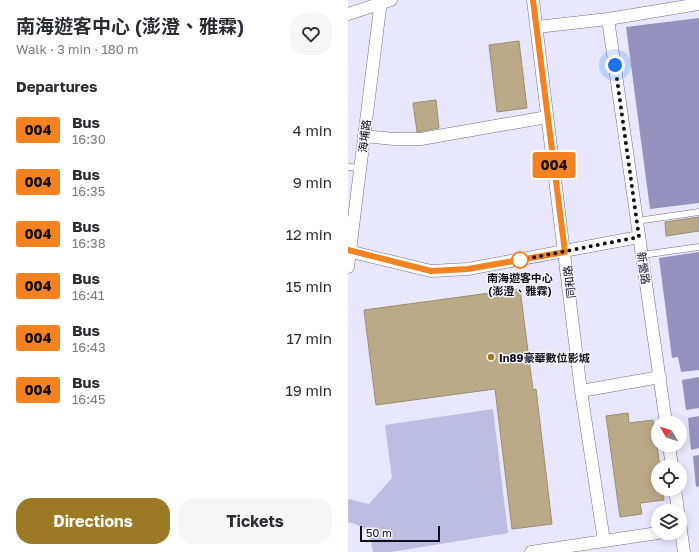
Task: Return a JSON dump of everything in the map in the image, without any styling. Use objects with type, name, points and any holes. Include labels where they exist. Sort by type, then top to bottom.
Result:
[{"type":"street","name":"同和路","points":[[533,0],[581,391],[604,541]]},
{"type":"street","points":[[348,14],[384,1]]},
{"type":"street","name":"海埔路","points":[[348,267],[354,168],[364,136],[384,1]]},
{"type":"street","points":[[537,27],[608,19],[691,3]]},
{"type":"street","name":"新營路","points":[[608,19],[665,416]]},
{"type":"street","points":[[364,136],[394,139],[421,139],[547,117]]},
{"type":"street","points":[[349,251],[431,271],[468,269],[639,237]]},
{"type":"street","points":[[581,391],[660,377]]},
{"type":"street","points":[[531,552],[651,534]]},
{"type":"street","points":[[682,540],[684,552]]},
{"type":"lane","points":[[637,221],[699,212]]},
{"type":"lane","points":[[642,255],[699,248]]},
{"type":"shaded area","points":[[699,18],[699,203],[650,209],[626,27]]},
{"type":"shaded area","points":[[699,252],[699,370],[681,372],[678,357],[672,358],[659,258]]},
{"type":"shaded area","points":[[699,377],[699,408],[686,410],[682,380]]},
{"type":"shaded area","points":[[493,409],[508,533],[391,552],[373,552],[371,540],[367,532],[360,526],[348,522],[348,499],[369,504],[392,478],[385,425]]},
{"type":"shaded area","points":[[699,416],[699,448],[691,450],[688,418]]},
{"type":"shaded area","points":[[699,455],[699,486],[696,487],[693,456]]},
{"type":"building","points":[[519,41],[527,108],[497,112],[489,45]]},
{"type":"building","points":[[436,100],[439,128],[417,132],[413,103]]},
{"type":"building","points":[[699,217],[699,231],[666,236],[665,222]]},
{"type":"building","points":[[520,289],[533,390],[536,389],[552,524],[512,529],[495,389],[376,405],[364,310]]},
{"type":"building","points":[[628,413],[629,423],[651,420],[651,452],[658,452],[659,460],[651,460],[651,496],[664,496],[664,500],[640,503],[642,514],[620,517],[606,416]]},
{"type":"bus line","name":"004","points":[[348,250],[431,271],[468,269],[565,252],[533,0]]},
{"type":"place","name":"南海遊客中心 (澎澄、雅霖)","points":[[520,260]]},
{"type":"place","name":"In89豪華數位影城","points":[[491,357]]},
{"type":"route","points":[[520,260],[639,237],[615,65]]}]
